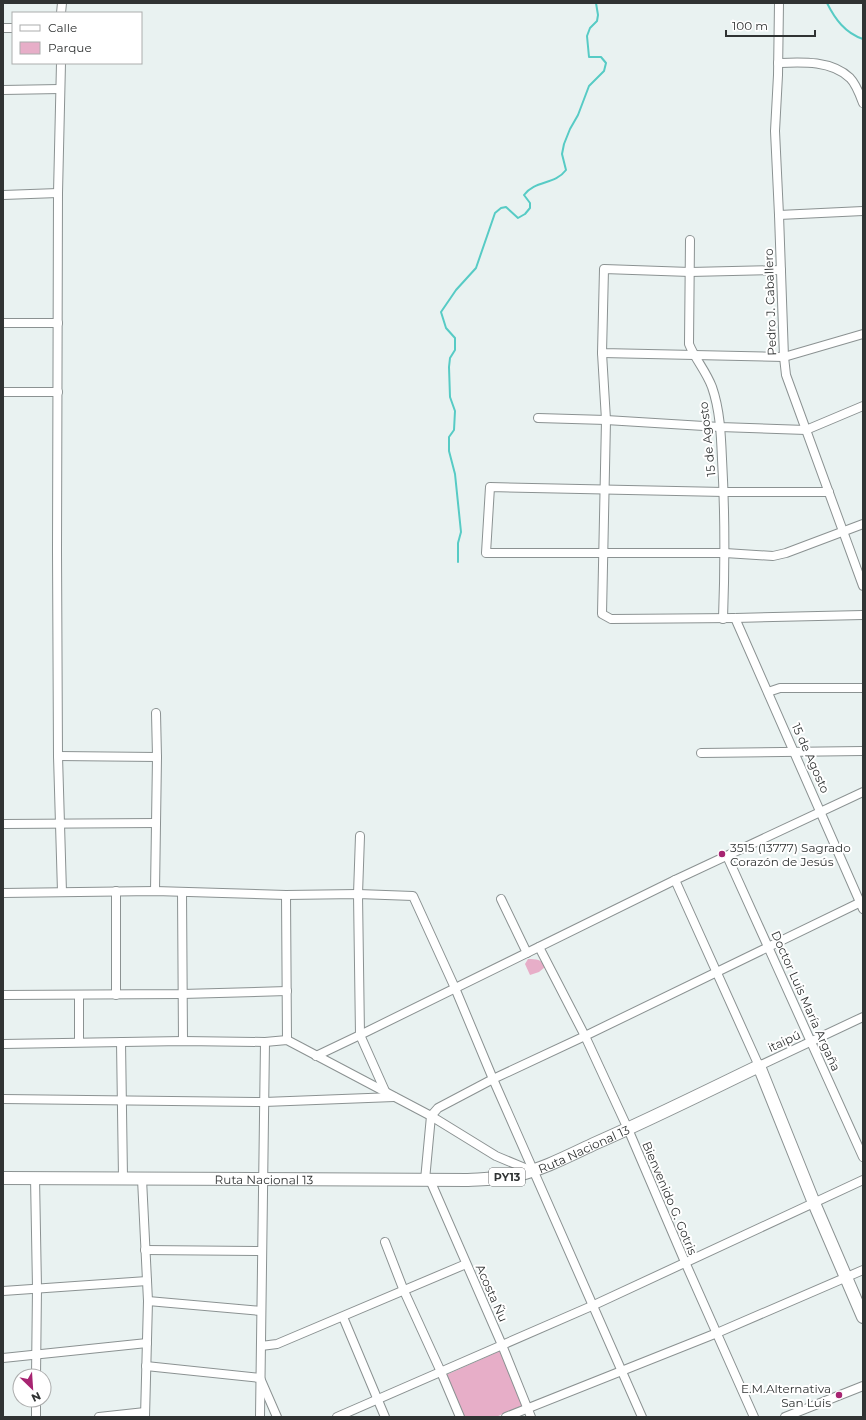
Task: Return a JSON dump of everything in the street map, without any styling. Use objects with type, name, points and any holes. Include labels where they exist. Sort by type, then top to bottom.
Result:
[{"type":"highway","name":"Ruta Nacional 13","points":[[3,1178],[428,1180],[499,1178],[517,1175],[533,1170],[628,1129],[759,1066]]},
{"type":"highway","points":[[759,1066],[814,1203],[863,1317]]},
{"type":"street","name":"Pedro J. Caballero","points":[[779,3],[775,131],[786,375],[863,586]]},
{"type":"street","points":[[778,63],[815,64],[841,72],[850,79],[863,103]]},
{"type":"street","points":[[60,64],[58,193],[58,756],[62,892]]},
{"type":"street","points":[[3,90],[60,89]]},
{"type":"street","points":[[3,195],[58,193]]},
{"type":"street","points":[[779,215],[863,211]]},
{"type":"street","name":"15 de Agosto","points":[[690,240],[689,344],[712,386],[717,404],[720,427],[724,492],[725,553],[723,619]]},
{"type":"street","points":[[781,270],[690,272],[604,269],[602,353],[606,420],[602,614],[611,619],[723,619],[863,615]]},
{"type":"street","points":[[3,323],[58,323]]},
{"type":"street","points":[[602,353],[784,357],[863,334]]},
{"type":"street","points":[[3,392],[58,392]]},
{"type":"street","points":[[538,418],[806,430],[863,406]]},
{"type":"street","points":[[829,492],[724,492],[490,487],[486,553],[725,553],[773,556],[786,553],[863,524]]},
{"type":"street","name":"15 de Agosto","points":[[735,618],[862,904]]},
{"type":"street","points":[[768,692],[780,688],[863,688]]},
{"type":"street","points":[[155,891],[157,757],[156,713]]},
{"type":"street","points":[[701,752],[863,752]]},
{"type":"street","points":[[58,756],[157,757]]},
{"type":"street","points":[[316,1056],[674,880],[863,792]]},
{"type":"street","points":[[3,824],[156,823]]},
{"type":"street","points":[[360,836],[358,894],[360,1035],[385,1091]]},
{"type":"street","name":"Doctor Luis María Argaña","points":[[727,856],[769,946],[863,1157]]},
{"type":"street","points":[[674,880],[759,1066]]},
{"type":"street","points":[[116,891],[116,995]]},
{"type":"street","points":[[3,893],[155,891],[286,895],[358,894],[413,896],[455,988],[533,1170],[594,1305],[642,1417]]},
{"type":"street","points":[[182,892],[183,1041]]},
{"type":"street","points":[[286,895],[287,1040]]},
{"type":"street","points":[[501,899],[527,953]]},
{"type":"street","points":[[431,1116],[438,1108],[493,1078],[585,1036],[769,946],[862,904]]},
{"type":"street","name":"Bienvenido G. Gotris","points":[[539,947],[585,1036],[628,1129],[754,1417]]},
{"type":"street","points":[[3,995],[116,995],[287,991]]},
{"type":"street","points":[[79,995],[79,1042]]},
{"type":"street","name":"itaipú","points":[[759,1066],[863,1017]]},
{"type":"street","points":[[3,1044],[183,1041],[265,1042],[287,1040],[431,1116],[496,1156],[533,1170]]},
{"type":"street","points":[[121,1042],[123,1178]]},
{"type":"street","points":[[260,1417],[265,1042]]},
{"type":"street","points":[[3,1099],[121,1099],[264,1102],[396,1097]]},
{"type":"street","name":"Acosta Ñu","points":[[431,1116],[428,1180],[502,1345],[531,1417]]},
{"type":"street","points":[[35,1177],[37,1288],[36,1368]]},
{"type":"street","points":[[99,1417],[145,1414],[148,1301],[142,1179]]},
{"type":"street","points":[[337,1417],[594,1305],[863,1180]]},
{"type":"street","points":[[385,1242],[404,1291],[460,1417]]},
{"type":"street","points":[[145,1250],[262,1251]]},
{"type":"street","points":[[261,1346],[278,1344],[466,1264]]},
{"type":"street","points":[[506,1417],[527,1407],[717,1333],[863,1270]]},
{"type":"street","points":[[3,1291],[147,1281]]},
{"type":"street","points":[[148,1301],[261,1311]]},
{"type":"street","points":[[343,1317],[385,1417]]},
{"type":"street","points":[[3,1358],[147,1343]]},
{"type":"street","points":[[146,1366],[260,1378]]},
{"type":"street","points":[[260,1378],[277,1417]]},
{"type":"street","points":[[785,1417],[863,1386]]},
{"type":"green space","points":[[528,959],[536,959],[544,964],[545,967],[539,972],[530,975],[525,964]]},
{"type":"green space","points":[[500,1351],[523,1405],[496,1417],[464,1417],[446,1375]]},
{"type":"waterway","points":[[458,562],[458,543],[461,532],[455,474],[449,451],[449,437],[454,430],[455,411],[450,397],[449,367],[450,358],[455,350],[455,338],[446,328],[441,312],[456,290],[476,268],[495,213],[501,208],[506,207],[518,218],[525,214],[530,208],[530,203],[524,195],[534,187],[556,178],[566,170],[562,154],[564,144],[578,115],[589,86],[604,71],[606,63],[601,57],[589,57],[587,36],[590,28],[597,21],[598,15],[596,3]]},
{"type":"waterway","points":[[827,3],[833,15],[841,25],[851,33],[863,39]]},
{"type":"place","name":"3515 (13777) Sagrado Corazón de Jesús","points":[[722,854]]},
{"type":"place","name":"E.M.Alternativa San Luis","points":[[839,1395]]}]
